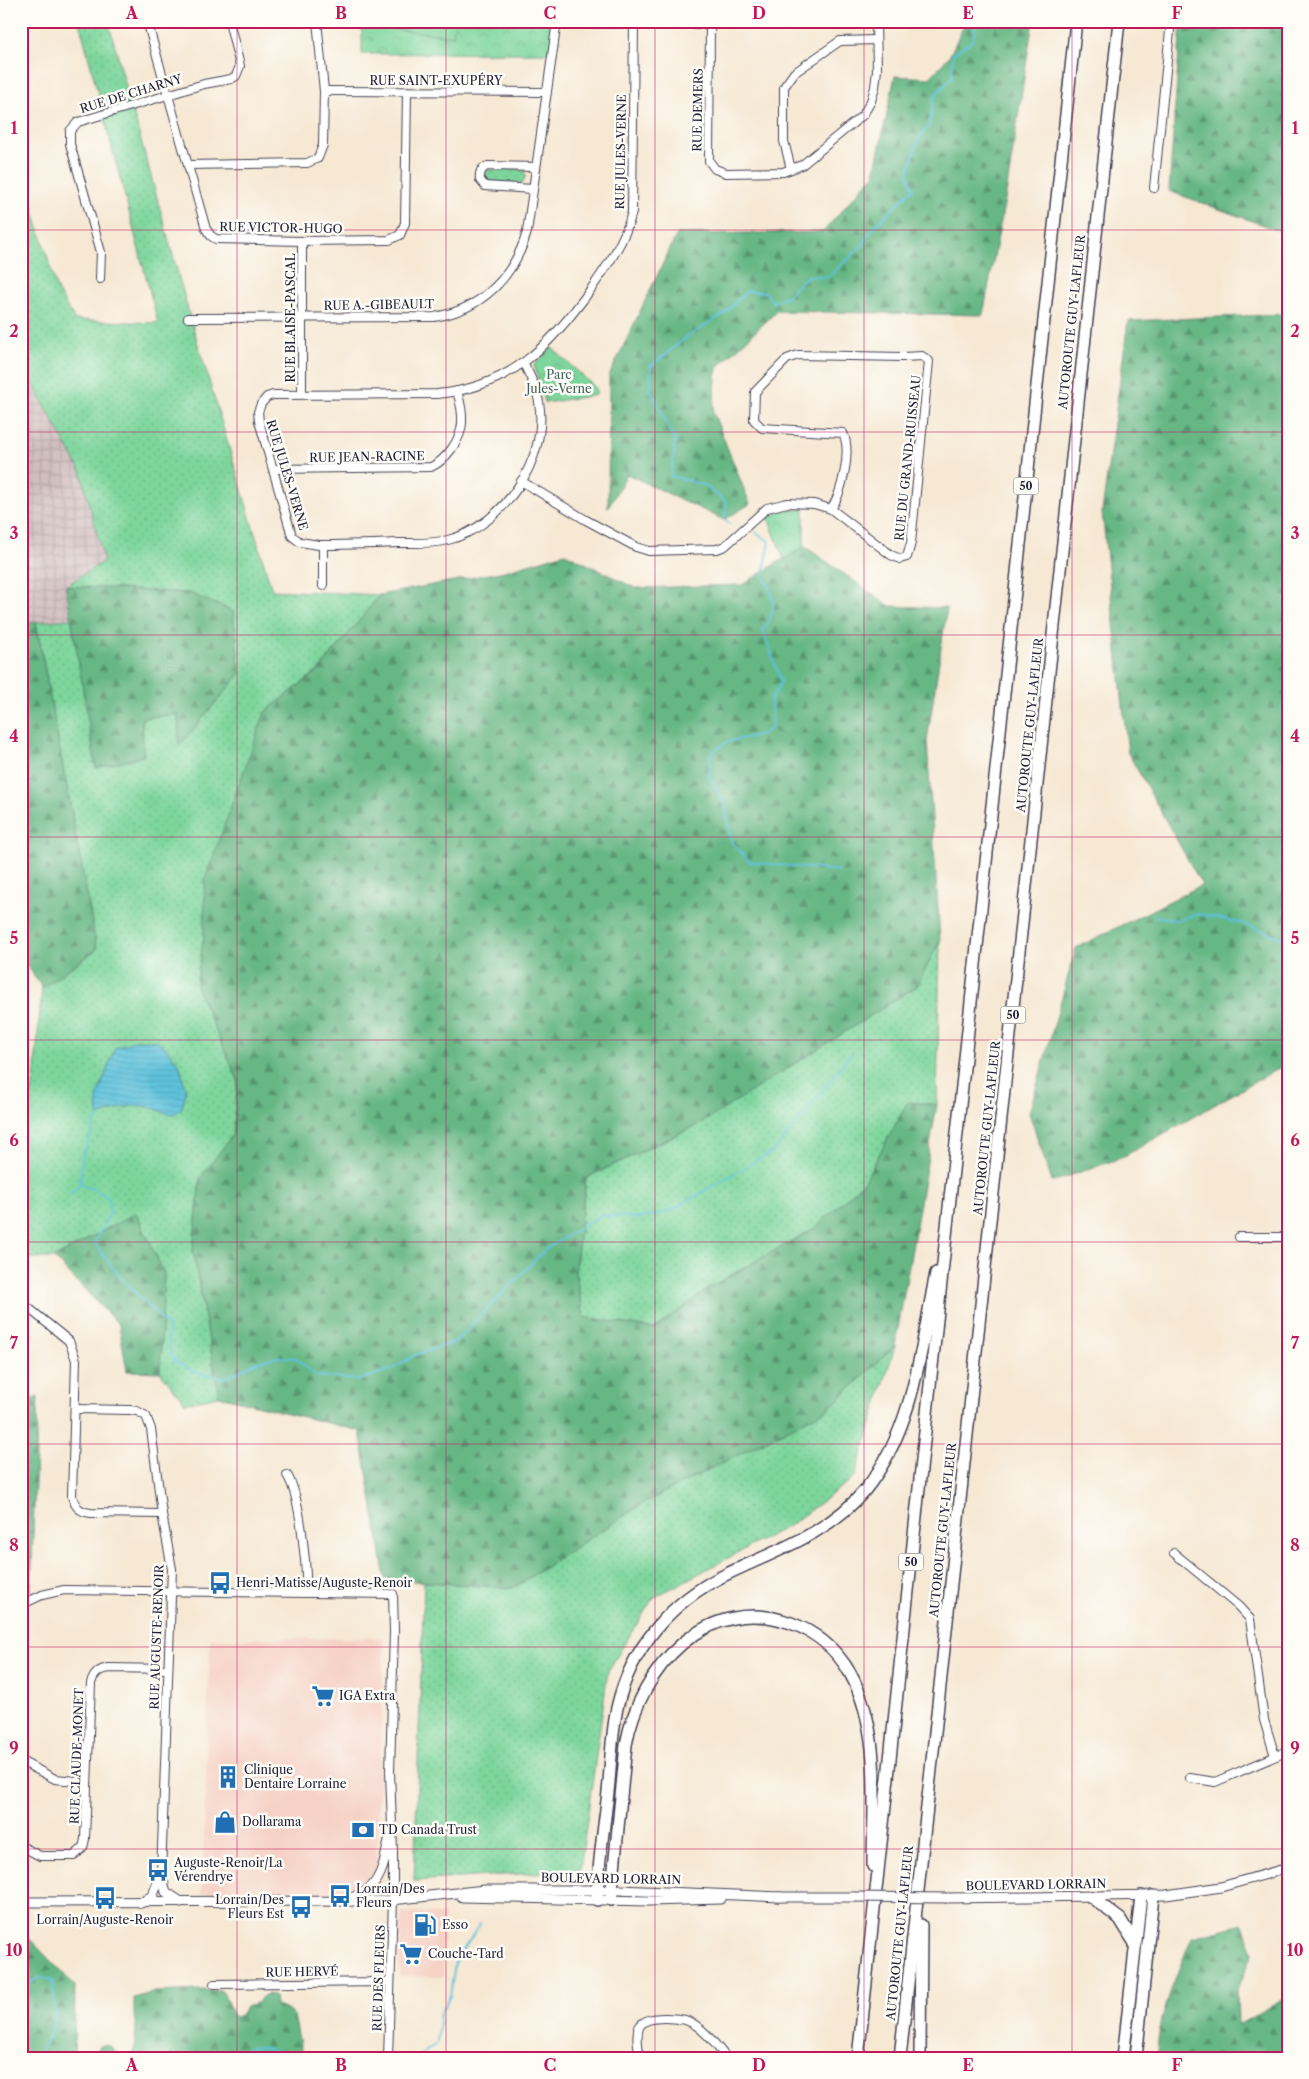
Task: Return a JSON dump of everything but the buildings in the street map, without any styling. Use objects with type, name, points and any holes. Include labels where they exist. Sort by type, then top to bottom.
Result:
[{"type":"highway","name":"50","points":[[858,2058],[1076,21]]},
{"type":"highway","name":"AUTOROUTE GUY-LAFLEUR","points":[[900,2058],[1119,21]]},
{"type":"highway","points":[[597,1895],[617,1709],[633,1664],[655,1630],[688,1598],[718,1578],[800,1540],[823,1527],[853,1502],[878,1472],[895,1440],[911,1395],[950,1198]]},
{"type":"highway","points":[[611,1895],[628,1738],[634,1714],[649,1683],[672,1652],[702,1629],[735,1618],[771,1618],[804,1629],[840,1657],[849,1672],[863,1705],[870,1735],[873,1772],[872,1927]]},
{"type":"highway","points":[[920,2058],[922,1859]]},
{"type":"highway","points":[[1123,2058],[1141,1896]]},
{"type":"highway","points":[[1136,2058],[1153,1896]]},
{"type":"highway","points":[[1090,1897],[1120,1919],[1136,1945]]},
{"type":"main road","points":[[343,1902],[366,1892],[375,1883],[382,1866],[392,1827]]},
{"type":"main road","name":"BOULEVARD LORRAIN","points":[[21,1902],[343,1902],[442,1896],[484,1890],[611,1895],[649,1901],[781,1897],[1153,1896],[1173,1895],[1221,1887],[1288,1868]]},
{"type":"main road","points":[[161,1874],[166,1892],[182,1903]]},
{"type":"main road","points":[[141,1903],[154,1894],[161,1874]]},
{"type":"street","name":"RUE VICTOR-HUGO","points":[[147,21],[206,229],[211,236],[223,240],[390,240],[396,238],[402,232],[405,223],[407,92]]},
{"type":"street","name":"RUE DE CHARNY","points":[[100,278],[101,252],[70,144],[70,131],[78,122],[204,84],[226,81],[236,76],[240,66],[228,21]]},
{"type":"street","points":[[188,164],[307,163],[315,161],[321,155],[323,145],[324,91],[317,21]]},
{"type":"street","points":[[557,22],[710,24],[739,21]]},
{"type":"street","name":"RUE DEMERS","points":[[710,24],[708,156],[711,166],[720,172],[726,173],[776,173],[802,164],[863,115],[871,101],[875,87],[876,21]]},
{"type":"street","points":[[1154,188],[1171,21]]},
{"type":"street","name":"RUE A.-GIBEAULT","points":[[188,318],[434,317],[457,311],[479,301],[505,276],[518,256],[526,232],[557,22]]},
{"type":"street","name":"RUE JULES-VERNE","points":[[524,364],[538,395],[540,420],[535,452],[521,481],[511,496],[491,518],[476,529],[454,539],[436,542],[323,545],[300,542],[292,536],[259,421],[259,407],[267,397],[302,394],[426,394],[458,391],[496,378],[524,364],[545,346],[571,317],[615,253],[630,220],[633,203],[634,24]]},
{"type":"street","points":[[791,169],[784,141],[784,87],[794,73],[840,41],[876,40]]},
{"type":"street","name":"RUE SAINT-EXUPÉRY","points":[[324,91],[547,92]]},
{"type":"street","points":[[533,189],[485,186],[480,180],[480,172],[484,167],[488,166],[536,167]]},
{"type":"street","name":"RUE BLAISE-PASCAL","points":[[302,241],[302,394]]},
{"type":"street","name":"RUE DU GRAND-RUISSEAU","points":[[521,481],[586,520],[636,547],[649,551],[718,549],[725,546],[767,508],[787,503],[814,504],[831,509],[891,556],[907,557],[912,534],[930,361],[922,356],[798,355],[787,359],[755,392],[754,420],[762,428],[843,432],[847,441],[845,464],[838,498],[831,509]]},
{"type":"street","name":"RUE JEAN-RACINE","points":[[274,469],[431,467],[448,454],[460,434],[462,416],[458,391]]},
{"type":"street","points":[[323,545],[323,586]]},
{"type":"street","points":[[1239,1237],[1288,1237]]},
{"type":"street","points":[[21,1304],[69,1341],[76,1360],[72,1496],[77,1507],[84,1512],[90,1513],[162,1514]]},
{"type":"street","name":"RUE AUGUSTE-RENOIR","points":[[76,1410],[137,1411],[146,1416],[151,1429],[162,1514],[172,1562],[161,1874]]},
{"type":"street","points":[[21,1605],[42,1595],[64,1590],[307,1592],[306,1564],[294,1491],[287,1475]]},
{"type":"street","points":[[1174,1553],[1238,1606],[1250,1619],[1264,1720],[1276,1756]]},
{"type":"street","name":"RUE DES FLEURS","points":[[307,1592],[393,1594],[394,1631],[390,1772],[393,1899],[388,2058]]},
{"type":"street","name":"RUE CLAUDE-MONET","points":[[21,1846],[45,1856],[74,1856],[80,1851],[85,1840],[91,1684],[96,1674],[103,1668],[167,1669]]},
{"type":"street","points":[[1190,1778],[1215,1782],[1288,1751]]},
{"type":"street","points":[[21,1761],[56,1779],[68,1782],[87,1782]]},
{"type":"street","name":"RUE HERVÉ","points":[[214,1984],[390,1982]]},
{"type":"street","points":[[640,2058],[636,2037],[638,2028],[643,2021],[662,2018],[682,2019],[691,2022],[727,2058]]},
{"type":"shaded area","points":[[21,362],[81,472],[104,562],[66,586],[72,619],[21,623]]},
{"type":"shaded area","points":[[384,1638],[376,1871],[348,1892],[202,1894],[210,1639]]},
{"type":"shaded area","points":[[401,1912],[444,1914],[443,1977],[399,1976]]},
{"type":"green space","points":[[79,21],[108,21],[192,324],[272,590],[380,595],[319,670],[265,712],[204,936],[196,986],[238,1080],[233,1134],[200,1179],[193,1251],[219,1396],[185,1403],[160,1372],[164,1273],[136,1213],[54,1258],[21,1258],[21,1154],[34,1078],[42,988],[97,949],[36,622],[72,619],[96,768],[142,718],[178,714],[180,745],[240,674],[233,612],[189,593],[66,586],[104,561],[81,472],[21,362],[21,166],[57,290],[75,320],[158,323]]},
{"type":"green space","points":[[362,21],[557,21],[553,53],[362,54]]},
{"type":"green space","points":[[394,21],[455,21],[453,36],[393,29]]},
{"type":"green space","points":[[966,21],[1033,21],[1006,194],[983,315],[777,311],[717,368],[713,412],[750,504],[724,520],[627,474],[608,508],[609,376],[677,234],[823,232],[874,174],[895,76],[930,78],[950,55]]},
{"type":"green space","points":[[1181,23],[1288,26],[1288,234],[1169,191]]},
{"type":"green space","points":[[519,169],[524,171],[526,176],[522,183],[489,183],[484,177],[488,170]]},
{"type":"green space","points":[[1288,314],[1288,1063],[1121,1158],[1052,1182],[1029,1113],[1076,948],[1202,885],[1128,753],[1102,512],[1128,321]]},
{"type":"green space","name":"Parc Jules-Verne","points":[[552,348],[596,388],[596,395],[545,403],[534,365]]},
{"type":"green space","points":[[804,509],[804,546],[784,559],[768,518],[780,511]]},
{"type":"green space","points":[[804,546],[890,606],[947,608],[927,741],[940,940],[917,986],[703,1122],[586,1178],[575,1271],[584,1317],[655,1329],[710,1287],[815,1228],[864,1182],[908,1102],[937,1105],[895,1346],[828,1409],[647,1501],[513,1588],[385,1579],[360,1431],[219,1396],[193,1251],[200,1179],[233,1134],[238,1080],[196,986],[204,936],[205,879],[265,712],[319,670],[380,595],[505,571],[565,553],[635,588],[742,585]]},
{"type":"green space","points":[[66,586],[189,593],[233,611],[240,674],[179,746],[178,714],[142,718],[144,756],[96,768]]},
{"type":"green space","points":[[36,622],[97,949],[42,988],[21,956],[21,623]]},
{"type":"green space","points":[[940,940],[937,1105],[908,1102],[864,1182],[815,1228],[710,1287],[654,1329],[584,1317],[575,1271],[586,1178],[703,1122],[917,986]]},
{"type":"green space","points":[[136,1213],[164,1273],[160,1372],[127,1371],[119,1325],[54,1258]]},
{"type":"green space","points":[[895,1346],[855,1477],[790,1525],[653,1598],[608,1671],[580,1870],[414,1881],[424,1582],[513,1588],[647,1501],[828,1409]]},
{"type":"green space","points":[[38,1397],[31,1591],[21,1595],[21,1403]]},
{"type":"green space","points":[[1243,1924],[1253,1953],[1237,1991],[1238,2025],[1288,1997],[1288,2058],[1157,2058],[1160,2028],[1164,2012],[1192,1937]]},
{"type":"green space","points":[[21,1930],[75,1986],[74,2058],[21,2058]]},
{"type":"green space","points":[[222,1991],[235,2017],[241,2015],[246,2007],[258,2002],[263,1996],[269,1994],[275,1997],[276,2006],[287,2010],[294,2016],[303,2058],[97,2058],[98,2047],[102,2045],[110,2046],[120,2055],[134,2053],[136,2028],[134,1998],[155,1992]]},
{"type":"water","points":[[137,1040],[157,1041],[165,1047],[179,1064],[186,1091],[182,1108],[174,1114],[148,1107],[132,1106],[98,1116],[97,1097],[115,1048]]},
{"type":"waterway","points":[[730,524],[725,520],[726,502],[704,485],[671,476],[675,442],[650,388],[651,366],[688,336],[724,314],[747,291],[765,292],[773,302],[787,296],[807,276],[828,277],[863,245],[870,231],[913,189],[908,174],[918,139],[929,126],[934,97],[952,77],[953,54],[973,40],[976,21]]},
{"type":"waterway","points":[[756,532],[770,542],[763,576],[772,597],[773,609],[763,630],[781,682],[771,700],[772,728],[762,734],[727,742],[710,754],[709,776],[724,803],[732,843],[750,862],[839,871]]},
{"type":"waterway","points":[[1154,916],[1177,920],[1198,914],[1241,923],[1280,937],[1288,937]]},
{"type":"waterway","points":[[71,1193],[80,1184],[109,1198],[110,1213],[94,1243],[121,1278],[168,1326],[170,1353],[176,1362],[194,1372],[225,1378],[257,1362],[277,1357],[296,1358],[316,1376],[359,1380],[393,1369],[415,1355],[455,1342],[546,1249],[601,1215],[639,1218],[668,1212],[775,1150],[851,1054]]},
{"type":"waterway","points":[[80,1184],[82,1158],[98,1116]]},
{"type":"waterway","points":[[417,2058],[437,2043],[440,2013],[450,1996],[455,1963],[480,1924]]},
{"type":"waterway","points":[[21,1989],[39,1977],[52,1980],[56,2020],[38,2058]]},
{"type":"waterway","points":[[233,2058],[247,2049],[260,2047],[288,2058]]},
{"type":"place","name":"Henri-Matisse/Auguste-Renoir","points":[[220,1583]]},
{"type":"place","name":"IGA Extra","points":[[323,1696]]},
{"type":"place","name":"Clinique Dentaire Lorraine","points":[[228,1777]]},
{"type":"place","name":"Dollarama","points":[[225,1822]]},
{"type":"place","name":"TD Canada Trust","points":[[363,1830]]},
{"type":"place","name":"Auguste-Renoir/La Vérendrye","points":[[158,1870]]},
{"type":"place","name":"Lorrain/Des Fleurs","points":[[340,1896]]},
{"type":"place","name":"Lorrain/Auguste-Renoir","points":[[105,1898]]},
{"type":"place","name":"Lorrain/Des Fleurs Est","points":[[301,1907]]},
{"type":"place","name":"Esso","points":[[425,1925]]},
{"type":"place","name":"Couche-Tard","points":[[411,1954]]}]
